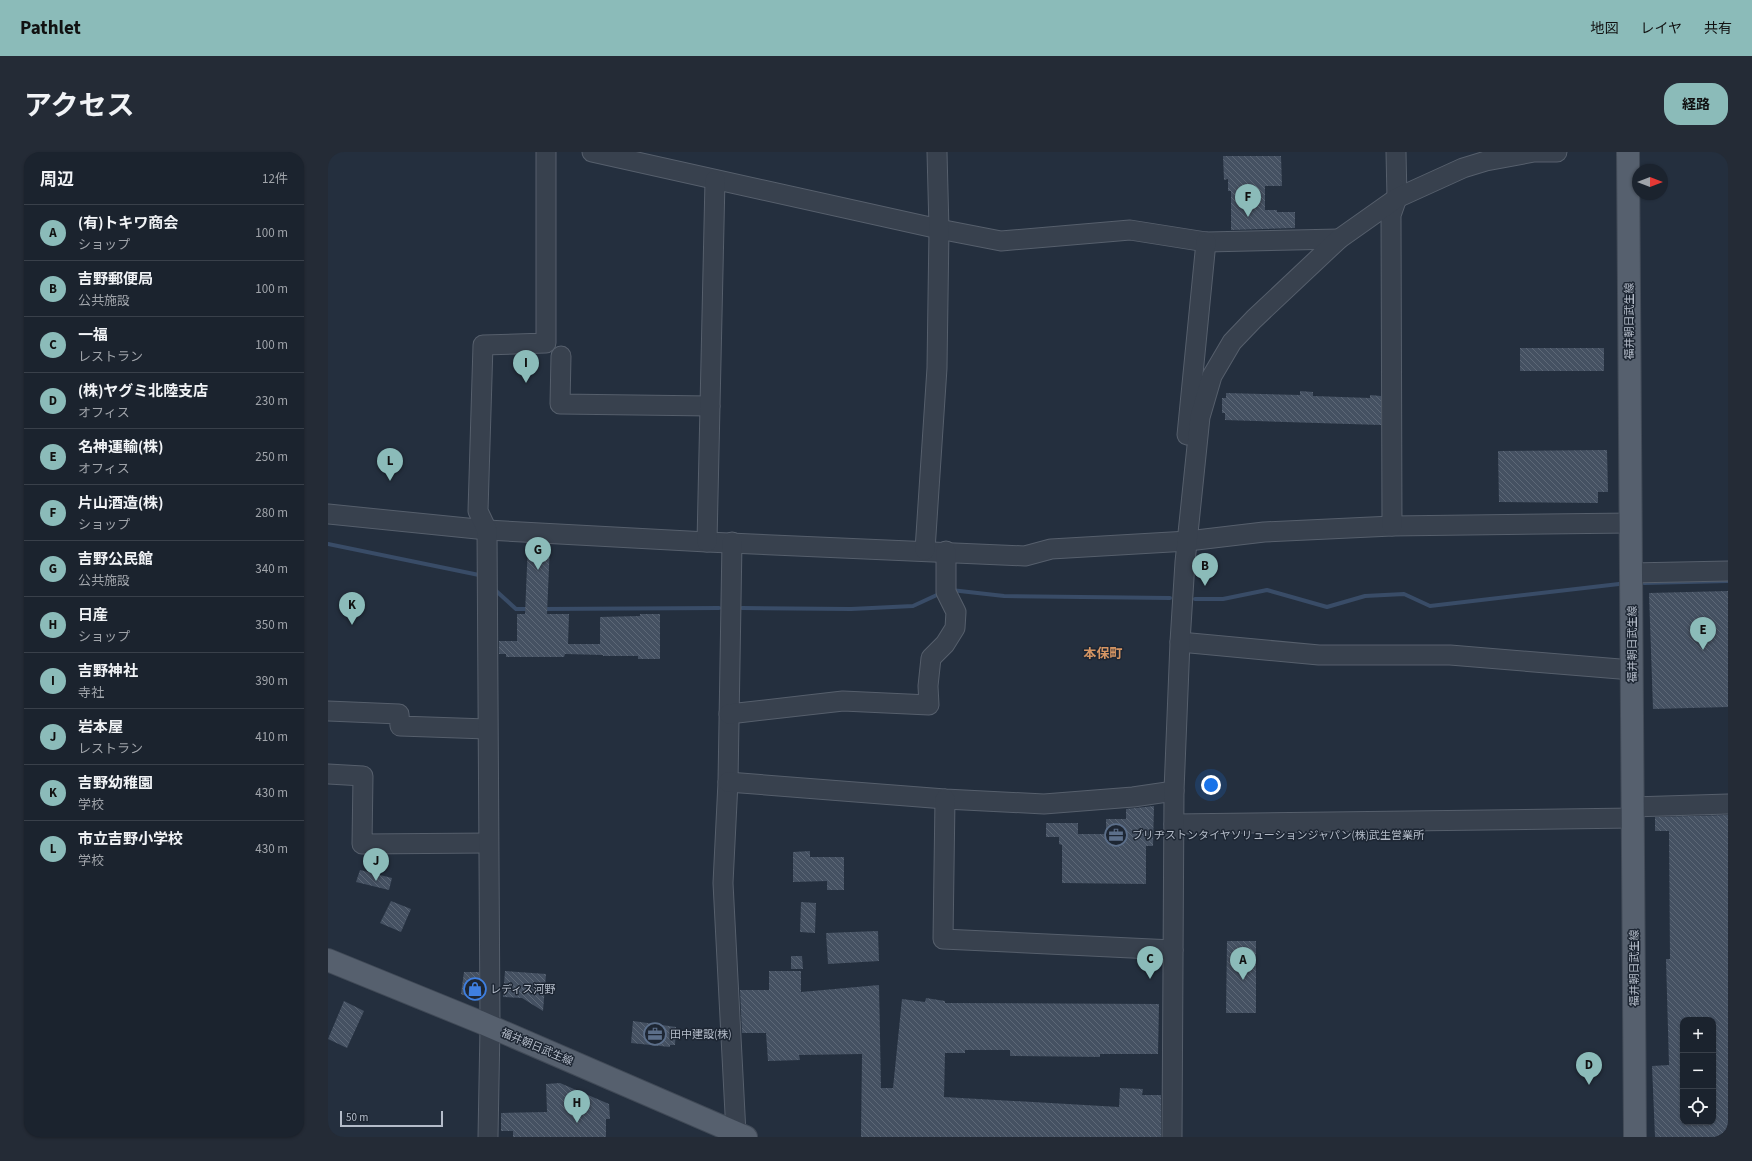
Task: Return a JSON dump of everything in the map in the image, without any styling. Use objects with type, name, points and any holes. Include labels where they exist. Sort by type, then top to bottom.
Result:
[{"type":"main road","name":"福井朝日武生線","points":[[1628,152],[1635,1137]]},
{"type":"main road","name":"福井朝日武生線","points":[[328,960],[490,1027],[741,1135]]},
{"type":"street","points":[[488,1137],[490,1027],[487,729],[487,530],[478,511],[483,346],[546,343],[546,152]]},
{"type":"street","points":[[596,152],[715,180],[1001,241],[1130,230],[1206,242],[1339,239]]},
{"type":"street","points":[[925,550],[937,368],[939,229],[937,152]]},
{"type":"street","points":[[1392,526],[1390,215],[1397,198],[1396,152]]},
{"type":"street","points":[[1172,1137],[1174,791],[1180,642],[1185,562],[1200,417],[1212,376],[1232,342],[1254,319],[1339,239],[1397,198],[1463,168],[1486,161],[1534,152],[1557,152]]},
{"type":"street","points":[[706,542],[715,180]]},
{"type":"street","points":[[1197,451],[1186,433],[1206,242]]},
{"type":"street","points":[[561,356],[560,404],[710,406]]},
{"type":"street","points":[[328,514],[487,530],[706,542],[925,550],[1025,556],[1051,549],[1188,541],[1264,532],[1392,526],[1630,523]]},
{"type":"street","points":[[732,542],[728,782],[723,883],[741,1135]]},
{"type":"street","points":[[729,714],[843,701],[928,705],[928,686],[931,658],[945,644],[955,628],[956,612],[946,592],[946,551]]},
{"type":"street","points":[[1631,573],[1728,571]]},
{"type":"street","points":[[1180,642],[1319,655],[1450,655],[1632,670]]},
{"type":"street","points":[[328,711],[399,714],[400,726],[487,729]]},
{"type":"street","points":[[328,774],[363,776],[362,844],[488,843]]},
{"type":"street","points":[[728,782],[945,799],[1044,804],[1133,797],[1174,791]]},
{"type":"street","points":[[945,799],[943,939],[1173,950]]},
{"type":"street","points":[[1174,824],[1632,813],[1728,804]]},
{"type":"building","points":[[1223,156],[1281,156],[1282,186],[1265,186],[1265,210],[1295,212],[1295,228],[1231,230],[1231,191],[1228,191],[1228,179],[1224,180]]},
{"type":"building","points":[[1520,348],[1604,348],[1604,371],[1520,371]]},
{"type":"building","points":[[1300,391],[1313,392],[1313,396],[1370,398],[1370,395],[1381,396],[1381,425],[1225,420],[1225,413],[1222,413],[1222,398],[1226,398],[1226,393],[1300,395]]},
{"type":"building","points":[[1607,450],[1608,492],[1598,492],[1598,503],[1499,502],[1498,451]]},
{"type":"building","points":[[528,543],[550,544],[547,614],[569,614],[568,644],[600,644],[600,617],[660,614],[660,659],[638,659],[638,656],[565,654],[564,657],[506,657],[506,654],[499,654],[499,641],[517,641],[517,614],[525,614]]},
{"type":"building","points":[[1728,591],[1728,707],[1653,709],[1649,593]]},
{"type":"building","points":[[1154,806],[1153,846],[1146,846],[1146,884],[1062,883],[1062,845],[1059,844],[1059,837],[1046,837],[1046,823],[1078,823],[1078,834],[1106,834],[1106,819],[1126,819],[1126,809]]},
{"type":"building","points":[[1728,815],[1728,1137],[1655,1137],[1652,1066],[1669,1065],[1666,959],[1670,959],[1669,831],[1655,831],[1655,817]]},
{"type":"building","points":[[810,851],[810,857],[844,857],[844,890],[827,890],[827,881],[793,882],[793,852]]},
{"type":"building","points":[[360,870],[392,878],[389,890],[356,882]]},
{"type":"building","points":[[391,901],[411,909],[401,932],[380,923]]},
{"type":"building","points":[[801,902],[816,903],[815,933],[800,932]]},
{"type":"building","points":[[878,931],[879,961],[828,964],[826,933]]},
{"type":"building","points":[[1227,941],[1256,941],[1256,1013],[1226,1013]]},
{"type":"building","points":[[791,956],[802,956],[803,969],[791,969]]},
{"type":"building","points":[[505,971],[546,974],[543,1011],[522,998],[503,997]]},
{"type":"building","points":[[769,971],[801,971],[801,992],[879,985],[881,1088],[893,1088],[902,999],[925,1002],[926,998],[945,1001],[945,1003],[1159,1004],[1158,1054],[1100,1054],[1100,1057],[1010,1056],[1010,1050],[965,1050],[965,1053],[945,1053],[944,1097],[1119,1107],[1120,1088],[1143,1089],[1142,1095],[1161,1095],[1161,1137],[861,1137],[862,1054],[799,1055],[800,1060],[768,1061],[766,1033],[742,1033],[740,990],[769,990]]},
{"type":"building","points":[[464,972],[479,972],[479,1001],[461,994]]},
{"type":"building","points":[[344,1001],[364,1011],[347,1048],[328,1039]]},
{"type":"building","points":[[633,1021],[676,1027],[675,1045],[670,1045],[670,1047],[631,1043]]},
{"type":"building","points":[[560,1083],[609,1104],[610,1119],[606,1119],[606,1137],[513,1137],[513,1131],[501,1131],[501,1113],[547,1112],[546,1084]]},
{"type":"waterway","points":[[328,544],[479,575],[482,577]]},
{"type":"waterway","points":[[1644,583],[1728,581]]},
{"type":"waterway","points":[[1195,599],[1223,599],[1267,590],[1327,607],[1365,596],[1404,594],[1430,606],[1619,584]]},
{"type":"waterway","points":[[494,589],[516,609],[529,609]]},
{"type":"waterway","points":[[951,590],[1004,596],[1170,598]]},
{"type":"waterway","points":[[742,608],[851,609],[913,606],[939,594]]},
{"type":"waterway","points":[[542,609],[719,608]]},
{"type":"place","name":"片山酒造(株)","points":[[1248,217]]},
{"type":"place","name":"吉野神社","points":[[526,383]]},
{"type":"place","name":"市立吉野小学校","points":[[390,481]]},
{"type":"place","name":"吉野公民館","points":[[538,570]]},
{"type":"place","name":"吉野郵便局","points":[[1205,586]]},
{"type":"place","name":"吉野幼稚園","points":[[352,625]]},
{"type":"place","name":"名神運輸(株)","points":[[1703,650]]},
{"type":"place","name":"ブリヂストンタイヤソリューションジャパン(株)武生営業所","points":[[1116,835]]},
{"type":"place","name":"岩本屋","points":[[376,881]]},
{"type":"place","name":"一福","points":[[1150,979]]},
{"type":"place","name":"(有)トキワ商会","points":[[1243,980]]},
{"type":"place","name":"レディス河野","points":[[475,989]]},
{"type":"place","name":"田中建設(株)","points":[[655,1034]]},
{"type":"place","name":"(株)ヤグミ北陸支店","points":[[1589,1085]]},
{"type":"place","name":"日産","points":[[577,1123]]},
{"type":"district","name":"本保町","points":[[1103,654]]}]
